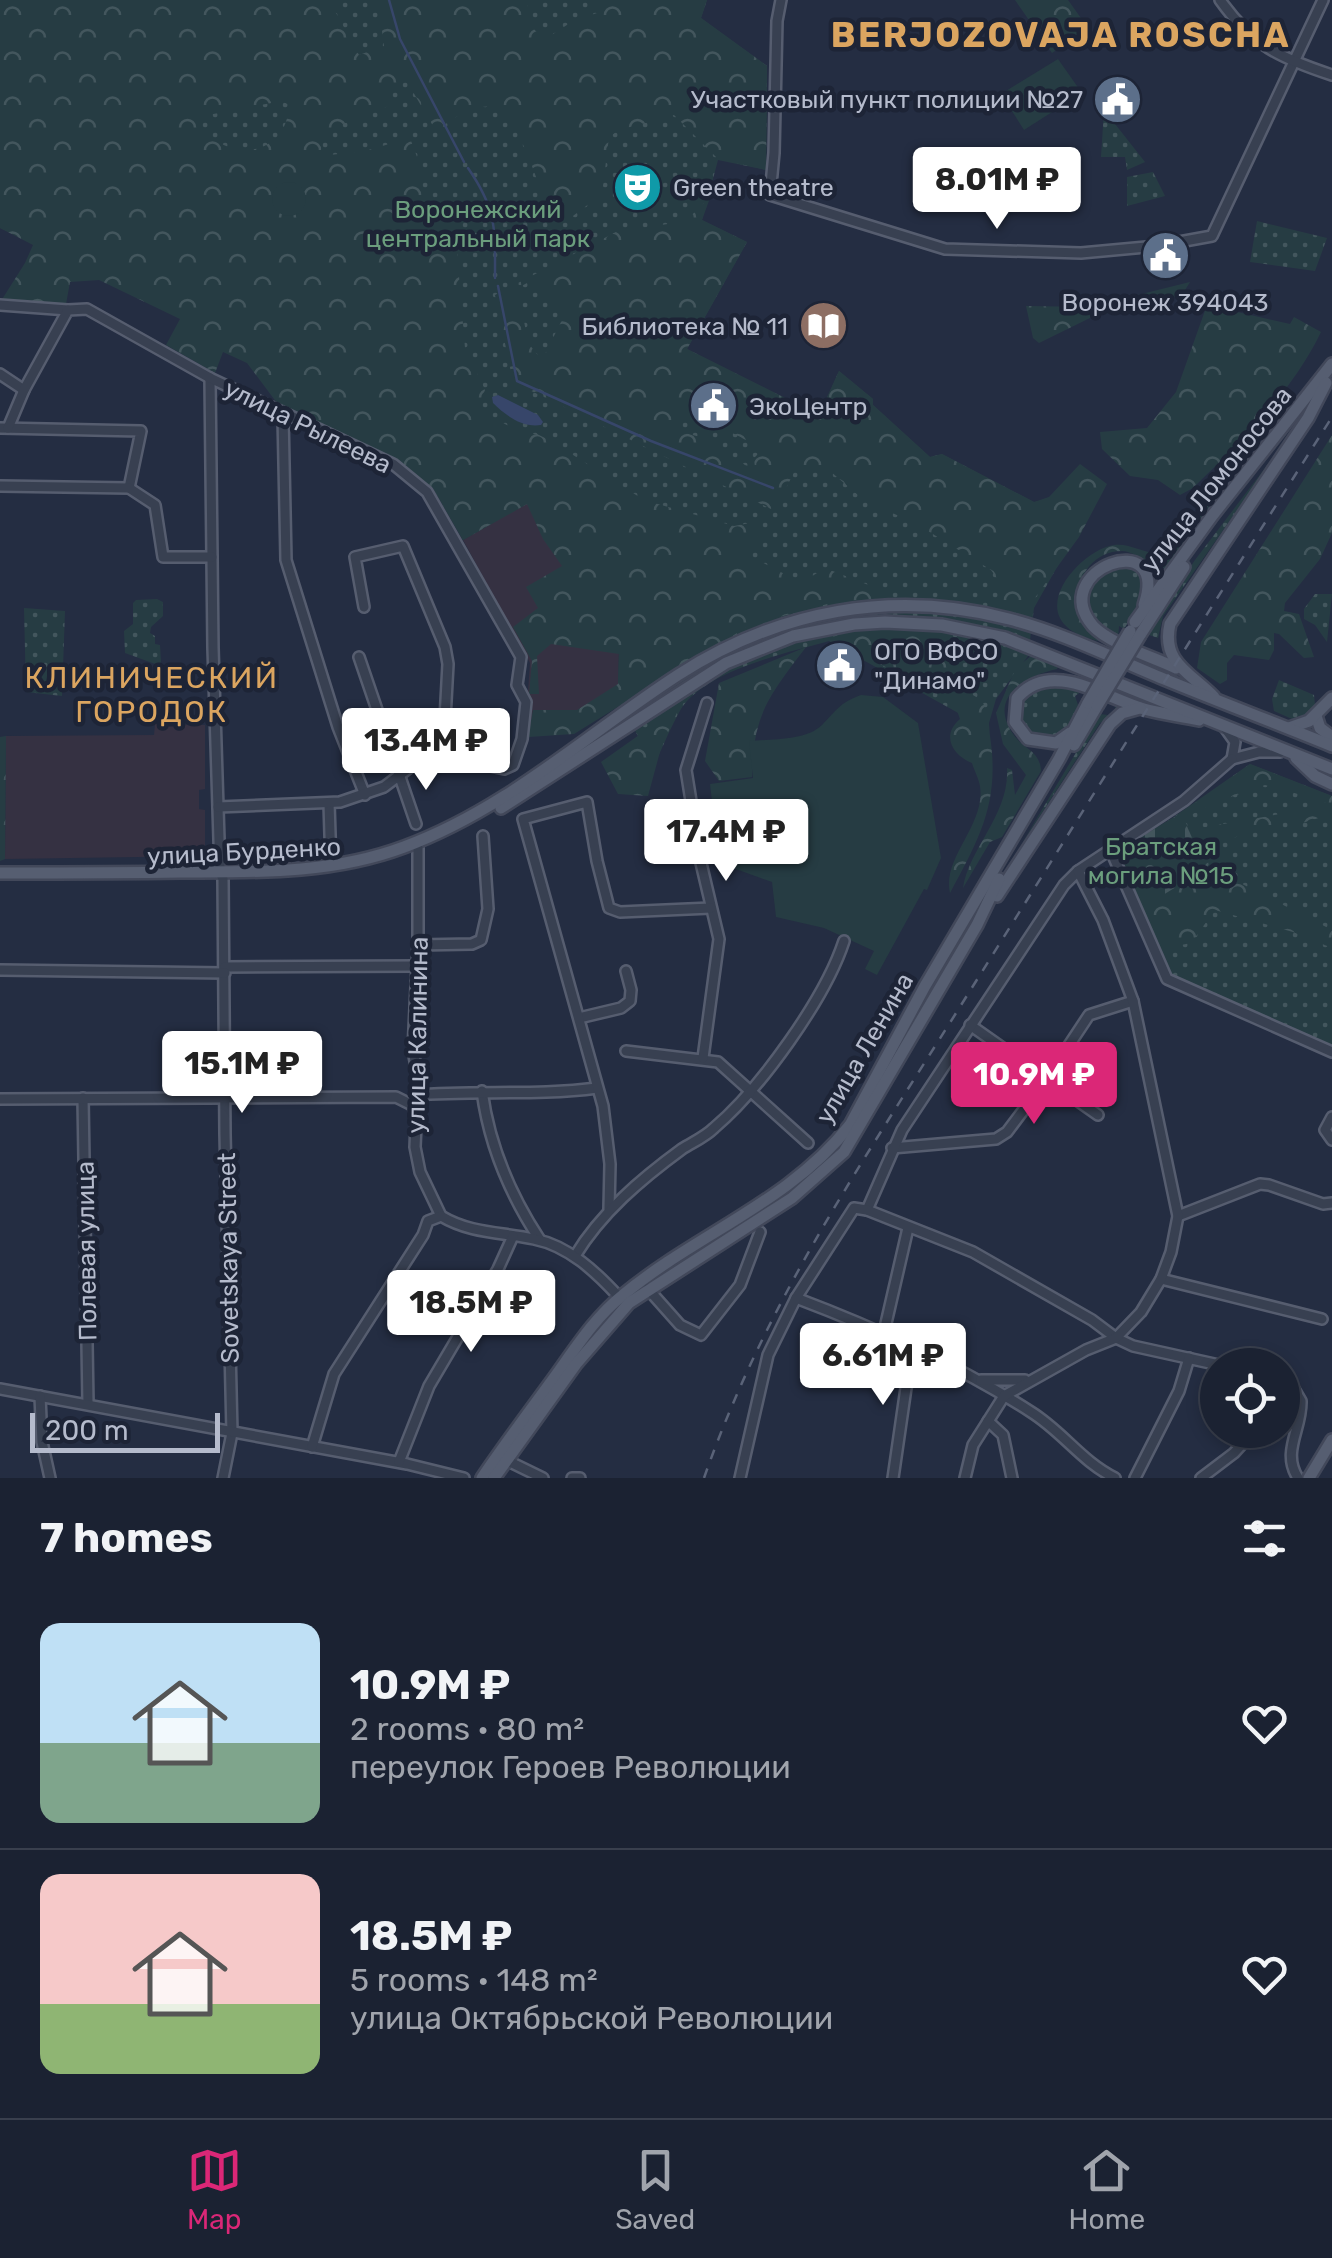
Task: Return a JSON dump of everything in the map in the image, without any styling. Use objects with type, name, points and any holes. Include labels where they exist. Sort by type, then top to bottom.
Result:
[{"type":"main road","name":"улица Ломоносова","points":[[1135,629],[1212,516],[1332,364]]},
{"type":"main road","points":[[1093,704],[1135,629],[1329,379]]},
{"type":"main road","points":[[1217,700],[1172,659],[1170,624],[1308,418],[1329,379]]},
{"type":"main road","points":[[1135,629],[1147,597],[1144,573],[1130,562],[1110,562],[1088,584],[1085,602],[1090,621],[1109,637],[1187,674]]},
{"type":"main road","points":[[580,751],[718,652],[759,632],[820,612],[884,606],[943,607],[1008,619],[1098,650],[1332,746]]},
{"type":"main road","points":[[580,751],[726,663],[765,646],[824,629],[884,622],[942,625],[1004,638],[1332,769]]},
{"type":"main road","points":[[1076,726],[1056,743],[1028,739],[1015,722],[1017,698],[1039,682],[1060,681],[1142,708],[1222,725]]},
{"type":"main road","points":[[1289,728],[1316,716],[1332,698]]},
{"type":"main road","name":"улица Ленина","points":[[494,1478],[612,1320],[648,1289],[792,1198],[844,1152],[888,1081],[1076,726],[1093,704]]},
{"type":"main road","name":"улица Ленина","points":[[482,1478],[582,1338],[619,1298],[651,1273],[784,1189],[817,1164],[850,1125],[955,949],[977,925],[1093,704]]},
{"type":"main road","points":[[977,925],[1110,724],[1122,713],[1142,708]]},
{"type":"main road","points":[[1316,716],[1320,728],[1332,737]]},
{"type":"main road","name":"улица Бурденко","points":[[0,877],[318,875],[350,870],[418,848],[497,811],[580,751]]},
{"type":"main road","name":"улица Бурденко","points":[[222,876],[331,866],[401,848],[453,827],[580,751]]},
{"type":"main road","points":[[1289,752],[1315,776],[1332,784]]},
{"type":"main road","points":[[1308,1478],[1332,1440]]},
{"type":"street","points":[[781,0],[770,195],[945,249],[1080,253],[1212,236],[1323,0]]},
{"type":"street","points":[[1220,0],[1250,36],[1292,62],[1332,75]]},
{"type":"street","name":"улица Рылеева","points":[[0,306],[86,309],[282,415],[393,464],[428,492],[521,657],[518,686],[526,702],[522,738],[513,764],[504,769],[444,756]]},
{"type":"street","points":[[68,310],[4,428],[142,432],[129,488]]},
{"type":"street","points":[[0,374],[24,390]]},
{"type":"street","name":"Sovetskaya Street","points":[[210,378],[232,1433],[224,1478]]},
{"type":"street","points":[[282,415],[286,560],[342,739],[364,795]]},
{"type":"street","points":[[0,486],[129,488],[155,505],[163,557],[212,557]]},
{"type":"street","points":[[218,807],[329,803],[364,795],[413,765],[444,756],[448,664],[445,647],[403,546],[355,557],[364,607]]},
{"type":"street","points":[[359,657],[416,824]]},
{"type":"street","points":[[703,1058],[719,948],[686,770],[707,703]]},
{"type":"street","points":[[1222,725],[1236,742],[1232,759]]},
{"type":"street","points":[[867,1210],[892,1148],[1047,909],[1078,872],[1184,801],[1232,759],[1259,752],[1289,752]]},
{"type":"street","points":[[608,1209],[610,1164],[602,1106],[523,819],[587,802],[609,908],[620,912],[711,908]]},
{"type":"street","points":[[329,803],[331,866]]},
{"type":"street","points":[[418,946],[472,944],[482,940],[488,909],[483,836]]},
{"type":"street","name":"улица Калинина","points":[[418,848],[413,1050],[418,1094],[416,1159],[442,1216]]},
{"type":"street","points":[[1111,852],[1167,979],[1332,1052]]},
{"type":"street","points":[[965,1478],[973,1445],[1004,1396],[1028,1380],[1116,1338],[1155,1294],[1178,1216],[1132,1001],[1103,920],[1078,872]]},
{"type":"street","points":[[575,1256],[608,1209],[711,1131],[752,1093],[830,974],[844,941]]},
{"type":"street","points":[[0,970],[416,966]]},
{"type":"street","points":[[579,1018],[620,1008],[630,1000],[626,971]]},
{"type":"street","points":[[892,1148],[996,1140],[1007,1132],[1090,1015],[1132,1001]]},
{"type":"street","points":[[970,1025],[1098,1115]]},
{"type":"street","points":[[626,1051],[703,1058],[725,1066],[808,1143]]},
{"type":"street","points":[[0,1099],[396,1097],[482,1091],[560,1093],[596,1088]]},
{"type":"street","points":[[482,1091],[486,1123],[518,1206],[540,1240]]},
{"type":"street","points":[[396,1097],[412,1105],[416,1114]]},
{"type":"street","name":"Полевая улица","points":[[83,1098],[88,1404]]},
{"type":"street","points":[[1332,1116],[1326,1130],[1332,1140]]},
{"type":"street","points":[[1178,1216],[1260,1184],[1322,1204],[1332,1203]]},
{"type":"street","points":[[740,1478],[768,1355],[796,1298],[854,1208],[973,1252],[1133,1346],[1200,1361]]},
{"type":"street","points":[[312,1447],[334,1374],[428,1222],[442,1216],[465,1228],[540,1240],[575,1256],[619,1298]]},
{"type":"street","points":[[884,1332],[908,1228]]},
{"type":"street","points":[[648,1289],[680,1325],[701,1335],[740,1286],[760,1232]]},
{"type":"street","points":[[399,1462],[429,1386],[513,1236]]},
{"type":"street","points":[[1162,1279],[1322,1320]]},
{"type":"street","points":[[796,1298],[884,1332],[978,1380],[1058,1430],[1098,1470],[1115,1478]]},
{"type":"street","points":[[893,1478],[906,1388],[918,1350]]},
{"type":"street","points":[[1135,1478],[1179,1390],[1189,1358]]},
{"type":"street","points":[[978,1380],[1028,1380]]},
{"type":"street","points":[[0,1389],[399,1462],[464,1478]]},
{"type":"street","points":[[40,1396],[42,1442],[50,1478]]},
{"type":"street","points":[[988,1420],[1003,1434],[1012,1478]]},
{"type":"street","points":[[1202,1478],[1238,1448]]},
{"type":"street","points":[[1292,1448],[1290,1465],[1298,1478]]},
{"type":"street","points":[[506,1460],[543,1478]]},
{"type":"street","points":[[572,1478],[580,1478]]},
{"type":"shaded area","points":[[527,503],[619,648],[618,700],[568,731],[525,733],[530,663],[463,540]]},
{"type":"shaded area","points":[[155,724],[205,725],[205,789],[199,790],[199,809],[205,810],[205,856],[5,859],[6,736],[154,735]]},
{"type":"green space","name":"Воронежский центральный парк","points":[[0,0],[707,0],[701,18],[767,66],[766,170],[718,160],[702,220],[747,242],[687,349],[819,415],[839,371],[873,399],[873,405],[930,457],[942,454],[1034,502],[1101,489],[1034,608],[1028,656],[996,699],[977,764],[969,719],[829,641],[749,665],[693,695],[681,709],[654,765],[618,700],[619,648],[527,504],[463,540],[433,488],[395,458],[280,407],[298,360],[0,228]]},
{"type":"green space","points":[[0,0],[329,0],[359,55],[384,46],[379,9],[384,0],[537,0],[527,6],[533,28],[544,40],[573,21],[597,13],[590,0],[707,0],[701,18],[767,66],[766,170],[718,159],[674,115],[619,130],[609,137],[602,194],[565,222],[553,225],[528,155],[508,116],[502,119],[493,107],[478,108],[436,131],[406,80],[389,89],[389,106],[322,132],[321,156],[365,151],[410,138],[423,173],[419,181],[428,200],[452,192],[465,348],[485,390],[481,400],[483,412],[523,434],[537,434],[551,441],[644,500],[734,526],[750,523],[761,528],[750,556],[798,581],[825,568],[893,597],[831,603],[750,625],[574,734],[528,737],[533,710],[577,710],[618,684],[619,654],[551,644],[537,656],[539,694],[529,694],[532,661],[513,627],[538,608],[526,587],[562,566],[543,539],[527,504],[463,540],[433,488],[395,458],[280,407],[247,363],[223,352],[215,373],[166,345],[180,319],[99,280],[70,282],[66,304],[1,301],[33,245],[0,228]],"holes":[[[282,101],[289,105],[286,123],[278,136],[253,149],[225,145],[201,124],[208,115]]]},
{"type":"green space","points":[[1015,0],[1068,0],[1088,28],[1052,53]]},
{"type":"green space","points":[[1058,59],[1082,93],[1024,130],[1001,94]]},
{"type":"green space","points":[[1104,110],[1145,162],[1127,170],[1125,157],[1101,157]]},
{"type":"green space","points":[[1153,172],[1165,196],[1127,206],[1127,177]]},
{"type":"green space","points":[[289,182],[301,187],[306,199],[301,211],[289,216],[277,211],[272,199],[277,187]]},
{"type":"green space","points":[[711,195],[702,220],[747,242],[687,349],[819,415],[839,371],[873,399],[873,405],[930,457],[942,454],[1034,502],[1049,497],[1080,464],[1107,484],[1079,537],[1024,613],[998,608],[999,581],[991,570],[915,523],[865,501],[830,471],[816,466],[795,470],[777,507],[771,509],[513,382],[495,295],[616,232],[687,221]],"holes":[[[536,278],[563,318],[542,360],[528,343],[518,288]],[[703,394],[727,403],[731,411],[723,428],[759,447],[755,468],[708,439],[685,433],[679,412],[694,405]]]},
{"type":"green space","points":[[1257,221],[1327,238],[1315,271],[1250,262]]},
{"type":"green space","points":[[1190,282],[1182,295],[1092,317],[1039,343],[1033,338],[1026,306],[1089,307]]},
{"type":"green space","points":[[1207,305],[1290,324],[1294,317],[1321,332],[1295,376],[1264,416],[1193,488],[1180,495],[1158,480],[1130,476],[1102,449],[1100,432],[1147,428],[1176,392]]},
{"type":"green space","points":[[1332,435],[1332,533],[1320,559],[1285,603],[1284,611],[1299,614],[1314,657],[1304,658],[1274,633],[1274,650],[1269,660],[1234,655],[1227,663],[1227,680],[1220,684],[1197,668],[1201,642]]},
{"type":"green space","points":[[1284,443],[1163,616],[1158,638],[1146,634],[1195,560]]},
{"type":"green space","points":[[1237,462],[1166,568],[1122,551],[1100,557],[1085,572],[1078,593],[1080,616],[1099,641],[1067,627],[1057,607],[1059,595],[1081,562],[1114,545],[1155,553],[1167,551],[1199,513],[1207,487]]},
{"type":"green space","points":[[1121,564],[1138,571],[1141,594],[1124,629],[1119,626],[1118,638],[1096,619],[1089,594],[1099,577]]},
{"type":"green space","points":[[1315,594],[1332,594],[1327,642],[1315,625],[1304,619],[1304,609]]},
{"type":"green space","points":[[136,600],[163,602],[163,616],[150,633],[155,636],[155,644],[160,645],[158,665],[125,653],[124,631],[133,624]]},
{"type":"green space","points":[[24,608],[65,611],[62,696],[26,692]]},
{"type":"green space","points":[[872,625],[934,629],[950,648],[958,687],[979,699],[987,711],[992,759],[990,800],[978,836],[950,893],[952,867],[977,814],[979,783],[972,763],[951,744],[951,732],[960,719],[954,702],[829,638]]},
{"type":"green space","points":[[806,647],[782,679],[760,721],[752,777],[719,781],[705,761],[719,683]]},
{"type":"green space","points":[[1031,656],[1058,665],[1057,669],[1033,677],[1014,690],[1007,699],[1006,721],[1017,739],[1034,754],[1041,771],[1002,837],[990,842],[963,888],[1002,801],[1007,768],[1012,770],[1015,795],[1026,775],[1003,744],[996,713],[1016,668]]},
{"type":"green space","points":[[1279,680],[1314,695],[1315,705],[1305,718],[1292,719],[1274,711],[1272,699]]},
{"type":"green space","points":[[1053,684],[1084,690],[1075,696],[1078,705],[1063,734],[1043,739],[1026,728],[1019,709],[1029,692]]},
{"type":"green space","points":[[861,695],[883,697],[918,723],[941,858],[927,890],[924,889],[877,975],[865,969],[874,951],[824,928],[776,917],[772,882],[719,863],[710,784],[753,778],[749,741],[807,734],[843,704]]},
{"type":"green space","points":[[1115,704],[1128,706],[1100,723],[1021,845],[1099,714],[1108,715],[1115,710]]},
{"type":"green space","points":[[680,706],[661,748],[648,796],[618,794],[601,762]]},
{"type":"green space","points":[[6,736],[5,859],[0,861],[0,737]]},
{"type":"green space","points":[[1250,764],[1332,796],[1332,1046],[1174,979],[1143,907],[1204,870],[1175,816]]},
{"type":"green space","points":[[1250,764],[1332,796],[1332,814],[1302,823],[1286,818],[1277,825],[1205,846],[1209,867],[1332,930],[1332,948],[1293,932],[1215,910],[1191,943],[1161,949],[1116,852],[1181,813]],"holes":[[[1265,785],[1327,802],[1189,830],[1184,818]]]},
{"type":"green space","name":"Братская могила №15","points":[[1181,813],[1206,869],[1143,907],[1116,852]]},
{"type":"water","points":[[498,395],[538,415],[543,422],[528,425],[509,416],[493,403],[492,397]]},
{"type":"waterway","points":[[389,0],[400,39],[464,162]]},
{"type":"waterway","points":[[468,168],[492,220],[495,278]]},
{"type":"waterway","points":[[498,286],[517,381],[651,441],[773,488]]},
{"type":"railway","points":[[704,1478],[758,1349],[822,1228],[1332,417]]},
{"type":"place","name":"Участковый пункт полиции №27","points":[[1118,99]]},
{"type":"place","name":"Green theatre","points":[[638,187]]},
{"type":"place","name":"Воронеж 394043","points":[[1165,256]]},
{"type":"place","name":"Библиотека № 11","points":[[823,326]]},
{"type":"place","name":"ЭкоЦентр","points":[[714,406]]},
{"type":"place","name":"ОГО ВФСО \"Динамо\"","points":[[839,665]]},
{"type":"district","name":"BERJOZOVAJA ROSCHA","points":[[1061,35]]},
{"type":"district","name":"КЛИНИЧЕСКИЙ ГОРОДОК","points":[[152,695]]}]
